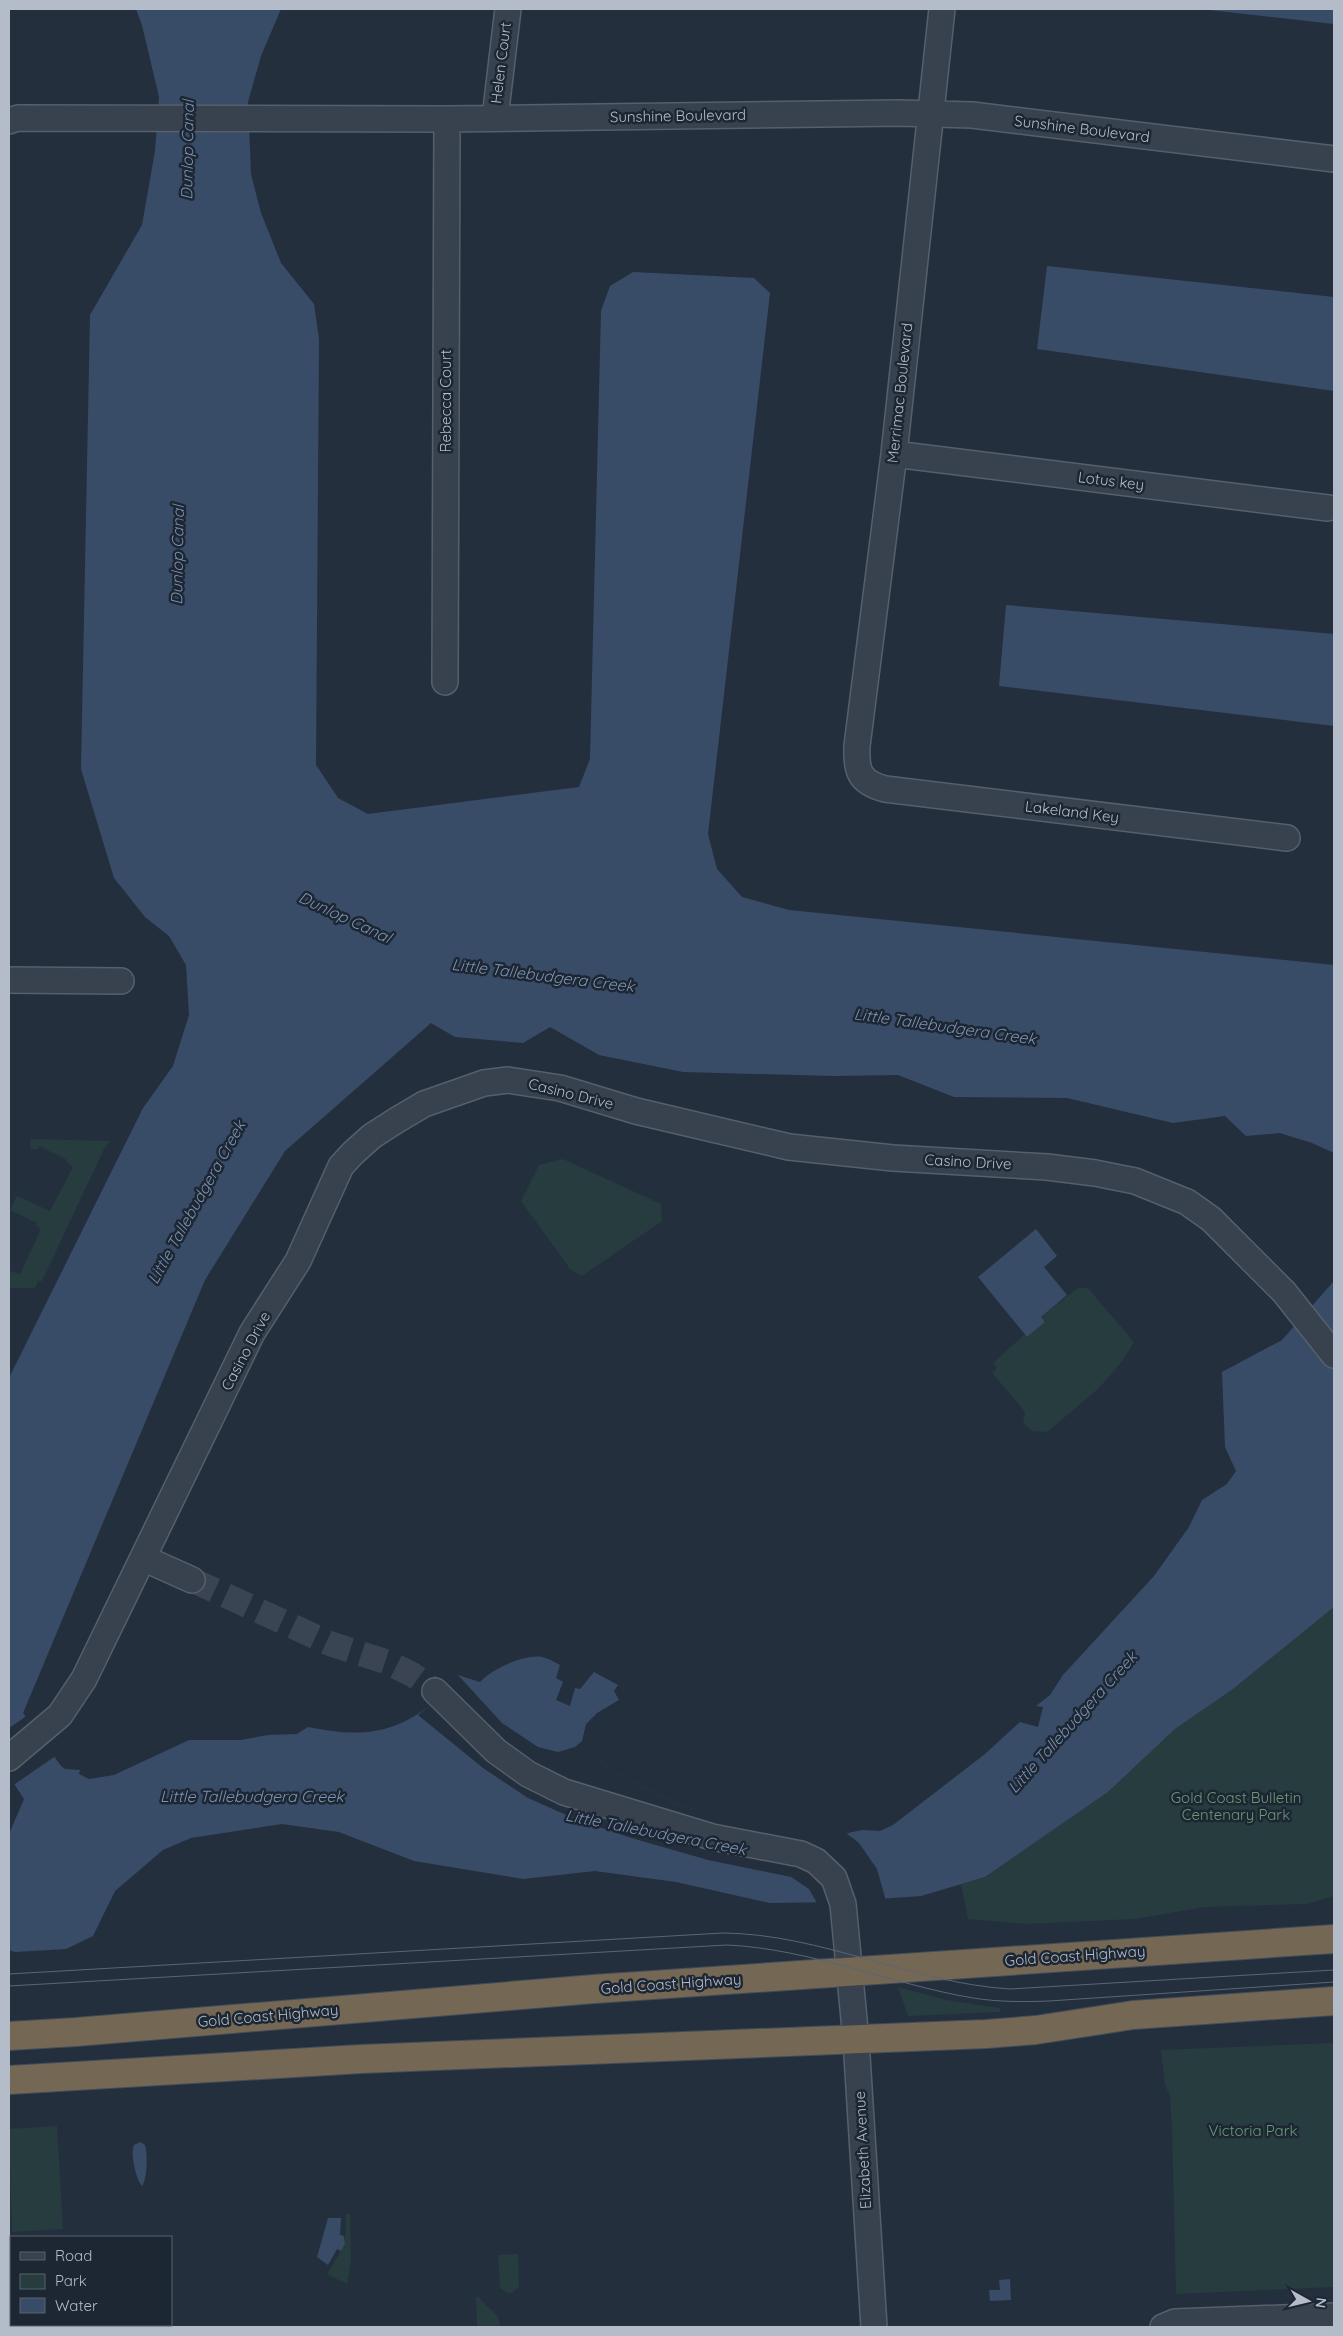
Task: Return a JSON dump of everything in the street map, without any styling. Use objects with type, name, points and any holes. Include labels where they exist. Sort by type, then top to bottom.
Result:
[{"type":"highway","name":"Gold Coast Highway","points":[[9,2036],[85,2032],[604,1989],[850,1973],[1328,1934]]},
{"type":"highway","points":[[9,2080],[361,2059],[1014,2032],[1062,2027],[1133,2015],[1334,2001]]},
{"type":"street","name":"Helen Court","points":[[495,118],[508,9]]},
{"type":"street","name":"Merrimac Boulevard","points":[[860,775],[856,762],[857,746],[894,454],[942,9]]},
{"type":"street","name":"Sunshine Boulevard","points":[[12,118],[260,120],[972,115],[1334,159]]},
{"type":"street","name":"Rebecca Court","points":[[445,682],[447,119]]},
{"type":"street","name":"Lotus key","points":[[894,454],[1328,508]]},
{"type":"street","name":"Lakeland Key","points":[[860,775],[871,786],[885,789],[1287,838]]},
{"type":"street","points":[[9,980],[121,981]]},
{"type":"street","name":"Casino Drive","points":[[9,1758],[60,1716],[84,1679],[252,1333],[298,1261],[341,1166],[372,1136],[424,1104],[484,1083],[508,1080],[560,1088],[636,1111],[789,1148],[893,1158],[1046,1167],[1095,1173],[1135,1182],[1187,1202],[1211,1219],[1284,1292],[1334,1355]]},
{"type":"street","points":[[143,1558],[192,1580]]},
{"type":"street","name":"Elizabeth Avenue","points":[[435,1691],[496,1751],[528,1774],[564,1792],[712,1838],[801,1854],[816,1861],[834,1878],[843,1904],[856,2040],[874,2327]]},
{"type":"street","points":[[1163,2327],[1175,2322],[1334,2316]]},
{"type":"street","points":[[869,2327],[882,2327]]},
{"type":"green space","points":[[30,1139],[110,1141],[104,1149],[42,1281],[38,1281],[35,1288],[9,1288],[9,1271],[20,1274],[41,1229],[36,1226],[37,1223],[10,1210],[17,1196],[50,1211],[73,1167],[66,1162],[67,1160],[39,1146],[37,1149],[31,1149]]},
{"type":"green space","points":[[563,1159],[661,1204],[662,1221],[582,1276],[570,1269],[521,1201],[539,1165]]},
{"type":"green space","points":[[1078,1288],[1088,1288],[1134,1342],[1116,1369],[1084,1401],[1047,1432],[1032,1431],[1023,1423],[1025,1413],[1022,1408],[992,1373],[997,1368],[993,1363],[1025,1334],[1027,1337],[1045,1322],[1041,1317]]},
{"type":"green space","name":"Gold Coast Bulletin Centenary Park","points":[[1334,1607],[1334,1896],[1307,1904],[1205,1907],[1134,1919],[1026,1924],[968,1919],[961,1884],[985,1877],[1108,1792],[1175,1729],[1233,1689]]},
{"type":"green space","points":[[898,1987],[946,2000],[1000,2008],[1000,2012],[908,2016]]},
{"type":"green space","name":"Victoria Park","points":[[1334,2043],[1334,2287],[1176,2294],[1170,2095],[1165,2085],[1161,2050]]},
{"type":"green space","points":[[57,2126],[63,2229],[12,2232],[9,2129]]},
{"type":"green space","points":[[346,2214],[350,2214],[351,2260],[347,2284],[327,2274],[345,2244]]},
{"type":"green space","points":[[518,2254],[519,2287],[510,2294],[500,2288],[498,2255]]},
{"type":"green space","points":[[476,2297],[479,2297],[496,2314],[500,2327],[477,2327]]},
{"type":"water","points":[[136,9],[281,9],[261,56],[248,102],[251,174],[261,213],[281,263],[314,304],[319,339],[316,765],[338,798],[368,814],[579,787],[590,759],[601,311],[610,286],[633,272],[754,278],[770,293],[708,834],[717,869],[742,897],[789,910],[1334,965],[1334,1153],[1312,1143],[1280,1133],[1246,1136],[1225,1116],[1173,1123],[1067,1098],[954,1097],[898,1075],[834,1076],[683,1072],[599,1055],[550,1027],[523,1043],[455,1037],[431,1023],[285,1151],[205,1280],[23,1713],[61,1766],[65,1769],[80,1770],[79,1774],[89,1779],[114,1775],[189,1740],[241,1740],[268,1735],[297,1734],[308,1727],[359,1733],[389,1728],[418,1714],[433,1703],[430,1694],[458,1675],[480,1682],[492,1672],[518,1660],[542,1657],[560,1665],[556,1678],[563,1682],[556,1700],[570,1706],[575,1688],[580,1689],[594,1672],[618,1685],[614,1691],[619,1700],[597,1713],[586,1724],[582,1741],[585,1749],[591,1756],[629,1780],[679,1805],[693,1809],[704,1808],[742,1822],[839,1835],[862,1830],[880,1831],[893,1825],[985,1754],[1020,1722],[1038,1727],[1043,1707],[1036,1706],[1050,1695],[1063,1675],[1154,1576],[1189,1527],[1202,1500],[1227,1484],[1236,1471],[1225,1447],[1222,1372],[1282,1340],[1334,1281],[1334,1607],[1233,1689],[1175,1729],[1108,1792],[985,1877],[921,1896],[837,1902],[770,1903],[676,1882],[595,1871],[523,1879],[414,1861],[339,1832],[282,1824],[191,1838],[163,1850],[115,1891],[93,1936],[66,1949],[15,1952],[9,1950],[9,1834],[24,1799],[9,1776],[9,1378],[143,1108],[173,1066],[189,1015],[186,965],[169,936],[145,917],[114,878],[81,769],[90,315],[142,225],[155,151],[159,97],[142,25]]},
{"type":"water","points":[[1200,9],[1334,9],[1334,24]]},
{"type":"water","points":[[1047,266],[1334,297],[1334,391],[1037,349]]},
{"type":"water","points":[[1006,605],[1334,634],[1334,726],[999,686]]},
{"type":"water","points":[[1036,1229],[1057,1256],[1044,1267],[1067,1295],[1041,1317],[1045,1322],[1027,1337],[978,1277]]},
{"type":"water","points":[[140,2142],[145,2145],[146,2154],[146,2173],[142,2186],[133,2160],[134,2145]]},
{"type":"water","points":[[328,2218],[341,2218],[340,2235],[344,2236],[345,2244],[341,2251],[337,2249],[328,2265],[317,2257]]},
{"type":"water","points":[[1010,2279],[1011,2300],[990,2301],[989,2290],[1000,2290],[999,2280]]},
{"type":"pier","points":[[458,1675],[502,1723],[538,1747],[558,1752],[575,1747],[582,1741],[591,1756],[629,1780],[679,1805],[693,1809],[707,1806],[718,1813],[767,1825],[846,1833],[859,1843],[877,1869],[886,1901],[818,1905],[809,1889],[791,1877],[708,1860],[628,1837],[573,1818],[528,1798],[483,1768],[418,1715],[433,1703],[430,1694]]},
{"type":"pier","points":[[28,1715],[57,1755],[12,1786],[9,1780],[9,1728]]},
{"type":"tunnel","points":[[192,1580],[331,1644],[387,1662],[413,1675],[435,1691]]},
{"type":"tram line","points":[[9,1974],[723,1933],[760,1935],[796,1941],[938,1978],[1010,1989],[1334,1970]]},
{"type":"tram line","points":[[9,1986],[727,1945],[790,1953],[942,1992],[1001,2001],[1049,2001],[1334,1982]]},
{"type":"water label","name":"Dunlop Canal","points":[[187,150]]},
{"type":"water label","name":"Dunlop Canal","points":[[177,555]]},
{"type":"water label","name":"Dunlop Canal","points":[[345,917]]},
{"type":"water label","name":"Little Tallebudgera Creek","points":[[543,975]]},
{"type":"water label","name":"Little Tallebudgera Creek","points":[[945,1026]]},
{"type":"water label","name":"Little Tallebudgera Creek","points":[[196,1202]]},
{"type":"water label","name":"Little Tallebudgera Creek","points":[[1072,1722]]},
{"type":"water label","name":"Little Tallebudgera Creek","points":[[252,1796]]},
{"type":"water label","name":"Little Tallebudgera Creek","points":[[656,1832]]}]
